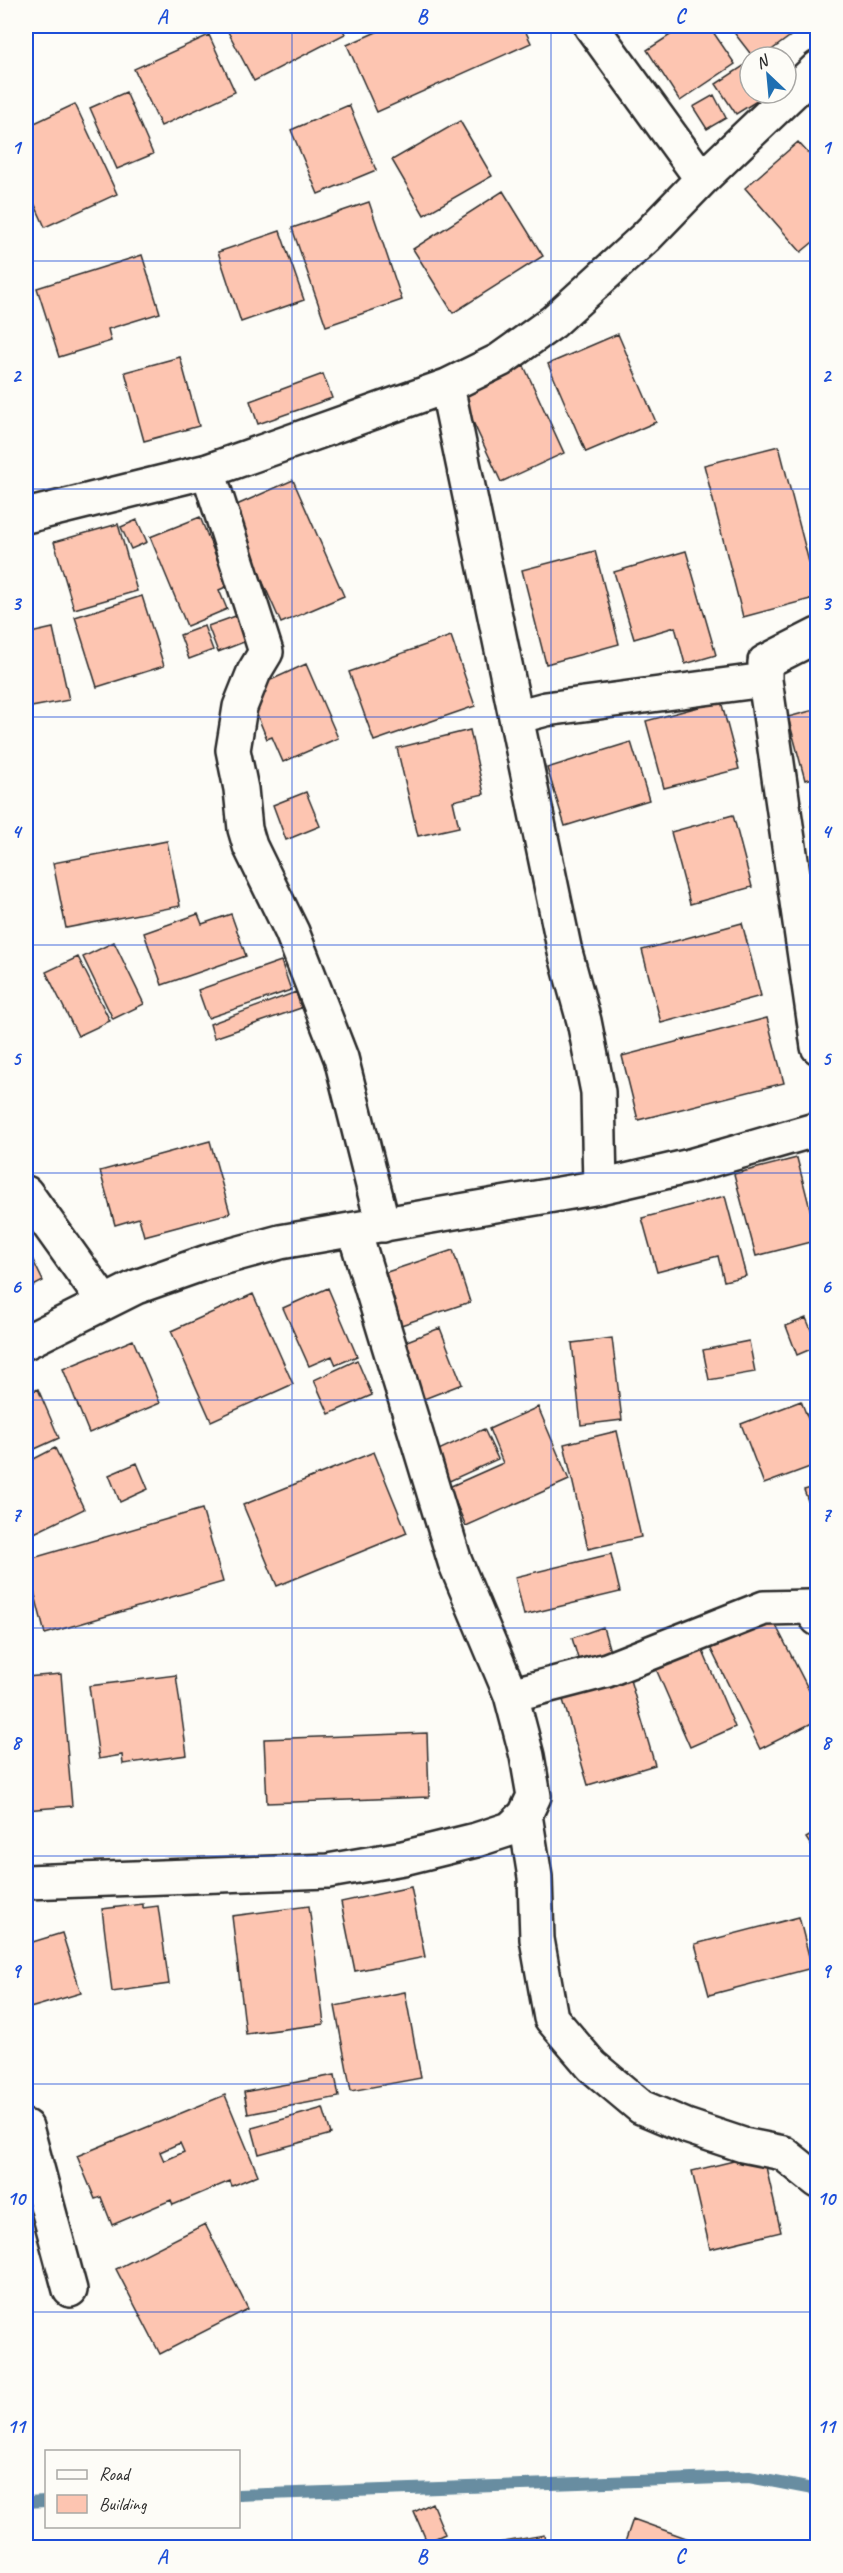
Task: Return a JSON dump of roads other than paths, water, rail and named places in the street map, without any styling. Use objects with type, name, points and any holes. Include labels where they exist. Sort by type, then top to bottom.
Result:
[{"type":"street","points":[[591,26],[702,179]]},
{"type":"street","points":[[26,516],[208,471],[447,386],[500,360],[553,322],[646,237],[702,179],[818,68]]},
{"type":"street","points":[[447,386],[566,952],[584,1021],[598,1092],[600,1187]]},
{"type":"street","points":[[26,1882],[328,1871],[403,1858],[510,1829],[525,1815],[534,1796],[527,1756],[511,1695],[455,1563],[368,1228],[341,1058],[292,932],[250,846],[245,829],[241,789],[233,750],[240,707],[254,672],[266,652],[208,471]]},
{"type":"street","points":[[818,635],[765,662],[765,680],[818,1047]]},
{"type":"street","points":[[516,717],[546,709],[765,680]]},
{"type":"street","points":[[26,1342],[136,1287],[207,1262],[280,1242],[600,1187],[686,1167],[818,1129]]},
{"type":"street","points":[[26,1193],[104,1302]]},
{"type":"street","points":[[511,1695],[607,1670],[764,1608],[809,1607],[818,1619]]},
{"type":"street","points":[[525,1815],[535,1877],[537,1939],[551,2018],[592,2066],[641,2107],[705,2133],[743,2145],[783,2152],[818,2181]]},
{"type":"street","points":[[26,2127],[70,2290]]},
{"type":"waterway","points":[[240,2495],[749,2477],[818,2490]]},
{"type":"waterway","points":[[26,2502],[45,2501]]}]
